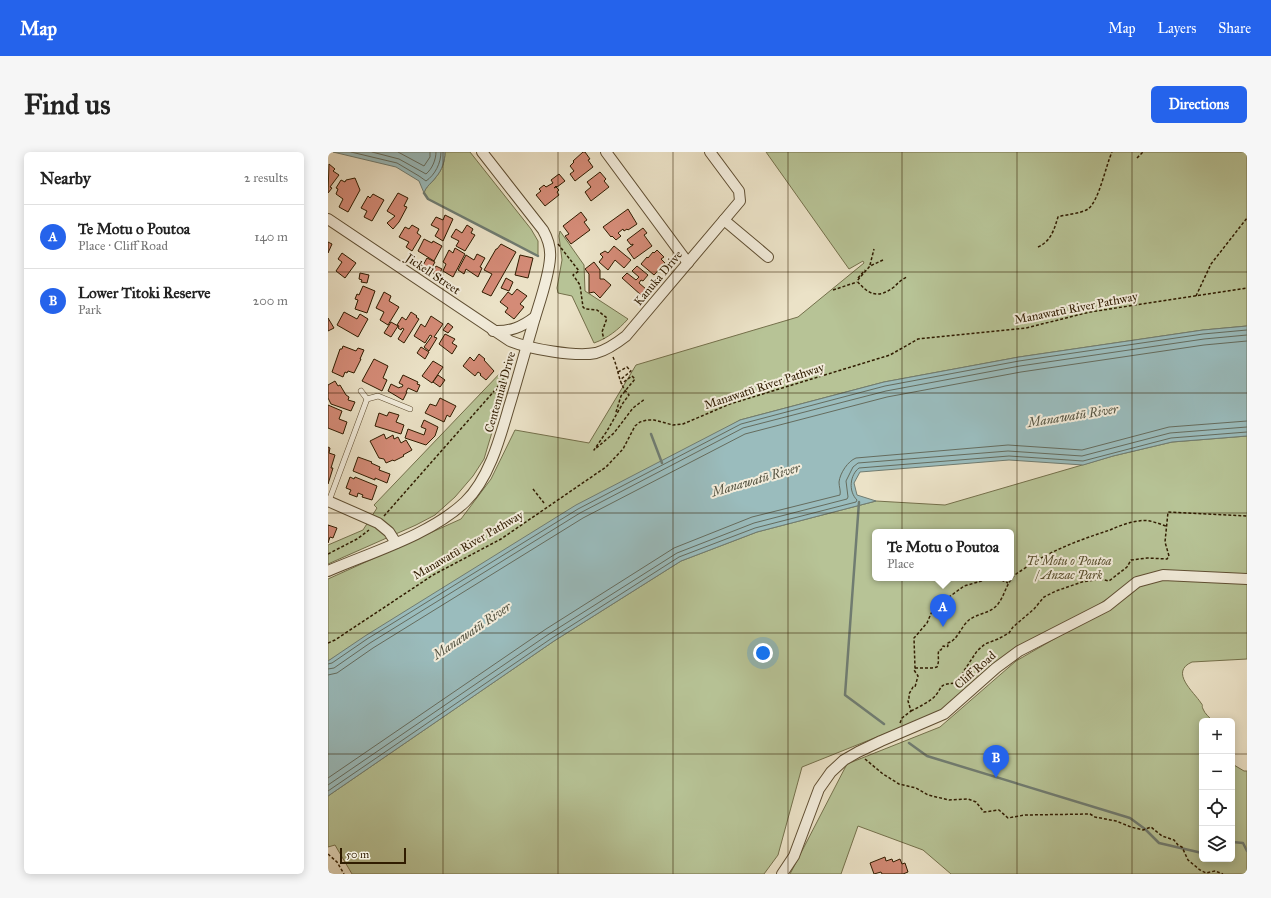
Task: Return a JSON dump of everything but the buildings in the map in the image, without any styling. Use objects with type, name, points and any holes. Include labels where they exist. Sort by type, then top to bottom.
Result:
[{"type":"street","name":"Centennial Drive","points":[[328,571],[396,543],[438,523],[466,501],[481,480],[492,460],[521,366],[550,263],[548,240],[543,230],[482,152]]},
{"type":"street","points":[[606,152],[688,263]]},
{"type":"street","name":"Kanuka Drive","points":[[526,346],[552,351],[582,354],[611,352],[737,206],[740,200],[739,191],[710,152]]},
{"type":"street","name":"Jickell Street","points":[[328,219],[510,342],[526,346]]},
{"type":"street","points":[[724,220],[768,257]]},
{"type":"street","points":[[493,331],[504,331],[523,326],[535,317]]},
{"type":"street","points":[[329,501],[378,523],[389,532],[396,543]]},
{"type":"street","name":"Cliff Road","points":[[782,874],[794,856],[819,789],[831,772],[844,760],[894,735],[944,714],[1002,664],[1037,641],[1107,606],[1137,582],[1163,575],[1247,579]]},
{"type":"lane","points":[[361,392],[367,399]]},
{"type":"lane","points":[[367,399],[378,396],[410,409]]},
{"type":"lane","points":[[329,501],[367,399]]},
{"type":"path","points":[[1038,247],[1046,244],[1052,235],[1058,217],[1083,211],[1089,208],[1100,187],[1112,152]]},
{"type":"path","points":[[1137,158],[1143,152]]},
{"type":"path","points":[[1196,296],[1210,264],[1247,218]]},
{"type":"path","points":[[549,245],[560,244],[579,270],[573,274],[580,285],[583,307],[585,309],[597,310],[607,318],[602,332],[616,363],[621,384],[629,395],[615,416],[607,432],[594,450],[614,433],[633,408],[645,399]]},
{"type":"path","points":[[870,266],[874,249]]},
{"type":"path","points":[[833,290],[857,282],[863,272],[870,266],[883,260]]},
{"type":"path","points":[[857,282],[868,293],[875,294],[891,289],[907,277]]},
{"type":"path","name":"Manawatū River Pathway","points":[[328,643],[336,640],[433,574],[501,539],[606,467],[623,450],[635,426],[640,422],[654,420],[673,424],[683,424],[730,404],[890,354],[918,339],[1026,328],[1090,312],[1247,288]]},
{"type":"path","points":[[328,554],[357,539],[378,523],[481,406],[512,367],[517,365],[521,366]]},
{"type":"path","points":[[618,372],[627,367],[631,371],[620,380]]},
{"type":"path","points":[[615,416],[618,403],[625,391],[635,379],[632,376],[621,384]]},
{"type":"path","points":[[534,489],[544,504]]},
{"type":"path","points":[[894,735],[902,718],[935,697],[941,686],[946,683],[956,683],[981,647],[1009,633],[1013,627],[1034,609],[1044,597],[1082,582],[1100,579],[1109,581],[1128,567],[1131,560],[1147,558],[1167,559],[1169,556],[1165,542],[1168,512],[1247,516]]},
{"type":"path","points":[[1014,576],[1041,558],[1062,547],[1089,536],[1140,520],[1150,521],[1166,526]]},
{"type":"path","points":[[911,711],[908,701],[909,694],[915,687],[918,676],[914,670],[914,638],[927,623],[933,609],[964,586],[982,581]]},
{"type":"path","points":[[915,668],[937,667],[939,650],[941,650],[943,646],[947,647],[947,643],[953,641],[970,619],[980,614],[990,612],[998,604],[1008,583],[1004,581]]},
{"type":"path","points":[[858,752],[899,784],[916,788],[928,795],[949,800],[968,799],[976,802],[984,812],[999,810],[1008,818],[1025,815],[1082,813],[1090,814],[1095,817],[1116,820],[1130,827],[1146,829],[1151,827],[1162,836],[1174,840],[1182,847],[1188,860],[1200,870],[1206,872],[1215,871],[1223,874]]},
{"type":"path","points":[[328,854],[337,862],[344,874]]},
{"type":"green space","points":[[445,152],[470,152],[531,229],[538,241],[538,256],[428,199],[424,193],[426,188],[438,174],[444,162]]},
{"type":"green space","points":[[766,152],[1247,152],[1247,326],[1203,330],[1019,357],[884,382],[740,420],[328,661],[328,579],[461,519],[491,479],[515,430],[589,443],[636,365],[798,317],[864,263],[863,261],[849,269]]},
{"type":"green space","points":[[560,231],[584,265],[585,291],[628,319],[604,339],[594,343],[572,296],[558,293],[557,288],[562,260],[559,236]]},
{"type":"green space","points":[[505,368],[510,372],[484,459],[473,476],[455,497],[435,515],[328,564],[328,545],[363,530],[377,508],[374,505]]},
{"type":"green space","name":"Te Motu o Poutoa / Anzac Park","points":[[1247,436],[1247,574],[1164,571],[1122,589],[1095,607],[1073,618],[949,705],[932,715],[802,767],[778,855],[764,874],[352,874],[335,845],[328,847],[328,796],[554,641],[681,561],[757,532],[876,501],[945,505],[1113,456],[1172,442]]},
{"type":"green space","points":[[1167,579],[1247,583],[1247,659],[1192,662],[1185,666],[1183,676],[1185,682],[1202,704],[1203,709],[1210,718],[1199,718],[1199,862],[1235,862],[1235,766],[1244,771],[1247,771],[1247,874],[951,874],[923,850],[858,826],[841,874],[790,874],[847,764],[940,727],[1016,661],[1075,627],[1104,613],[1139,587],[1152,582]]},
{"type":"water","points":[[333,152],[445,152],[444,162],[438,174],[426,188],[424,193],[419,181],[396,167]]},
{"type":"water","name":"Manawatū River","points":[[1247,326],[1247,436],[1172,442],[1113,456],[1083,465],[1009,460],[860,472],[854,483],[857,495],[876,501],[757,532],[681,561],[554,641],[328,796],[328,661],[365,636],[576,505],[740,420],[884,382],[1019,357],[1203,330]]},
{"type":"waterway","points":[[424,193],[428,199],[538,256]]},
{"type":"waterway","points":[[651,434],[662,463]]},
{"type":"waterway","points":[[859,502],[845,695],[884,724]]},
{"type":"waterway","points":[[909,743],[927,756],[1130,818],[1145,829],[1159,843],[1199,852]]},
{"type":"waterway","points":[[1235,842],[1243,843],[1247,851]]},
{"type":"place","name":"Te Motu o Poutoa","points":[[943,627]]},
{"type":"place","name":"Lower Titoki Reserve","points":[[996,778]]}]
